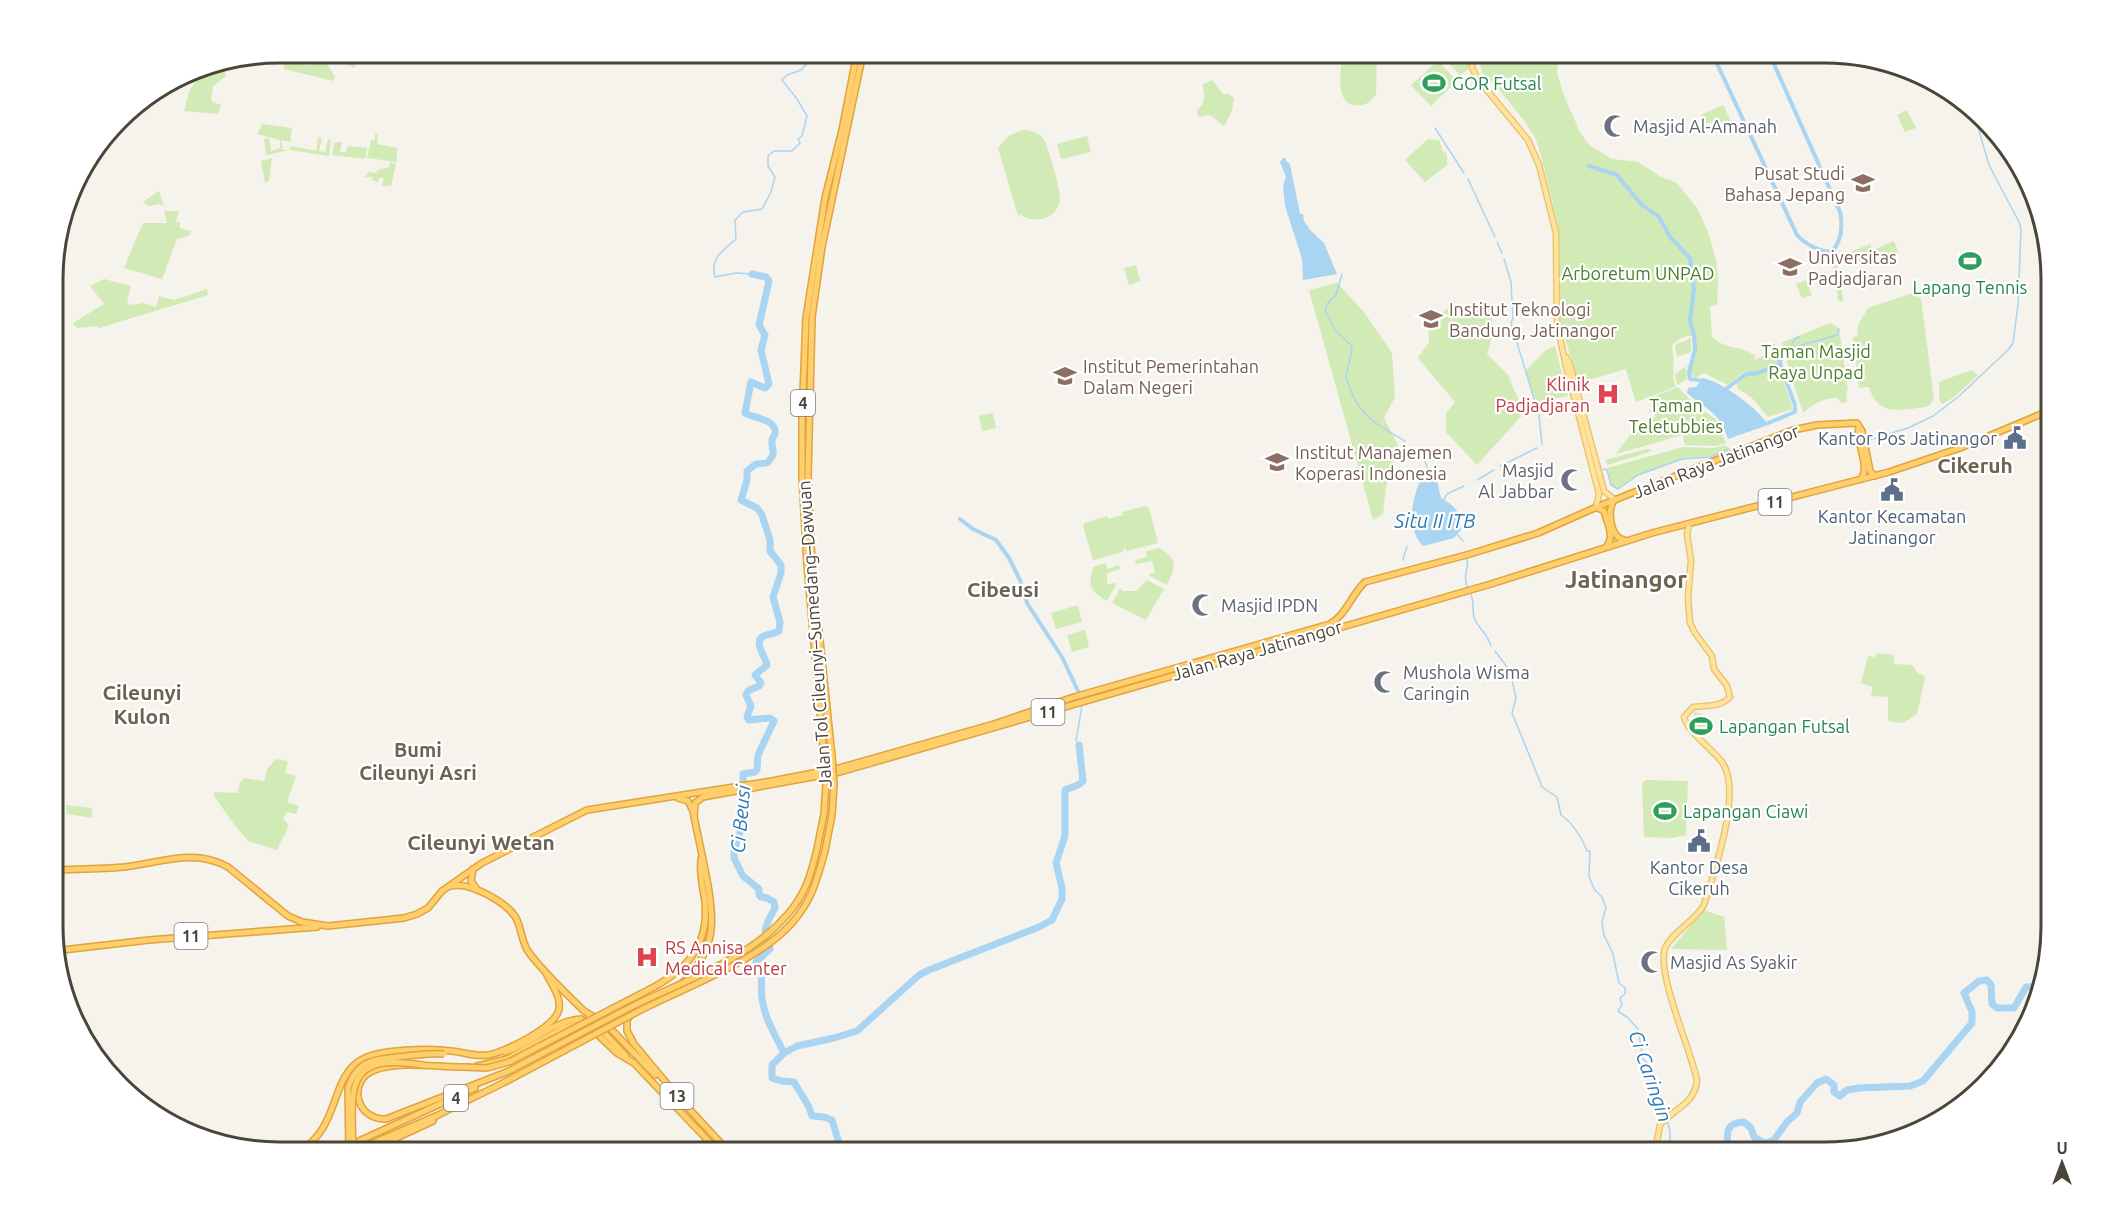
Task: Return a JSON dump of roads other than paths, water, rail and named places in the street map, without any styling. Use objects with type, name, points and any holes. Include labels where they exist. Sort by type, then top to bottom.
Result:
[{"type":"highway","name":"Jalan Tol Cileunyi–Sumedang–Dawuan","points":[[364,1142],[405,1128],[635,1005],[720,964],[772,931],[795,906],[807,887],[824,814],[826,783],[807,564],[803,487],[802,418],[806,318],[825,198],[842,130],[855,63]]},
{"type":"highway","name":"Jalan Tol Cileunyi–Sumedang–Dawuan","points":[[374,1142],[505,1082],[638,1012],[723,971],[776,938],[791,925],[813,894],[832,815],[834,784],[811,542],[808,464],[812,328],[822,247],[861,63]]},
{"type":"highway","name":"11","points":[[1875,476],[1960,448],[2041,414]]},
{"type":"highway","name":"Jalan Raya Jatinangor","points":[[662,799],[829,775],[1330,624],[1342,616],[1355,592],[1365,582],[1538,533],[1596,507],[1793,430],[1851,422],[1857,423],[1859,428]]},
{"type":"highway","points":[[1859,428],[1862,431],[1870,471],[1875,476]]},
{"type":"highway","points":[[1859,428],[1864,472],[1861,479]]},
{"type":"highway","name":"Jalan Raya Jatinangor","points":[[1160,675],[1503,580],[1626,541],[1875,476]]},
{"type":"highway","points":[[1615,500],[1610,512],[1613,526],[1619,539],[1626,541]]},
{"type":"highway","points":[[1596,507],[1604,511],[1609,528],[1611,537],[1606,547]]},
{"type":"highway","points":[[1342,616],[1342,623],[1346,625]]},
{"type":"highway","name":"Jalan Raya Jatinangor","points":[[694,817],[695,803],[700,798],[739,787]]},
{"type":"highway","name":"11","points":[[64,950],[149,940],[328,926],[412,916],[428,908],[442,891],[474,868],[587,810],[662,799],[686,800],[690,804],[694,817]]},
{"type":"highway","points":[[442,891],[459,885],[477,889],[506,908],[514,916],[526,949],[569,996],[584,1011],[594,1017],[609,1018],[638,1008],[679,985],[690,975],[705,951],[711,936],[713,915],[694,817]]},
{"type":"highway","points":[[351,1142],[352,1101],[355,1083],[369,1067],[383,1063],[487,1068],[503,1065],[673,976],[694,953],[701,939],[705,918],[700,870],[702,855]]},
{"type":"highway","name":"11","points":[[63,870],[119,868],[190,856],[203,858],[228,867],[295,920],[328,926]]},
{"type":"highway","points":[[474,868],[471,878],[477,889]]},
{"type":"highway","points":[[294,929],[295,920]]},
{"type":"highway","points":[[543,968],[559,1001],[557,1015],[547,1028]]},
{"type":"highway","points":[[559,1001],[569,996]]},
{"type":"highway","name":"13","points":[[638,1008],[627,1021],[630,1037],[679,1098],[720,1142]]},
{"type":"highway","name":"13","points":[[584,1011],[709,1142]]},
{"type":"highway","points":[[351,1142],[348,1088],[360,1067],[372,1060],[430,1053],[488,1054],[503,1050],[547,1028],[581,1019]]},
{"type":"highway","points":[[463,1067],[500,1061],[560,1030],[573,1026],[588,1028],[633,1063]]},
{"type":"highway","points":[[608,1026],[679,1098]]},
{"type":"highway","points":[[313,1142],[325,1127],[342,1083],[357,1062],[381,1053],[436,1050],[461,1053]]},
{"type":"highway","points":[[423,1065],[383,1068],[370,1072],[362,1080],[358,1092],[363,1111],[373,1118],[386,1119],[509,1071]]},
{"type":"highway","points":[[382,1142],[405,1128]]},
{"type":"main road","points":[[1472,63],[1477,78],[1528,140],[1539,165],[1555,224],[1556,315],[1566,366],[1599,494],[1596,507]]},
{"type":"main road","points":[[1564,354],[1570,365],[1604,491],[1615,500]]},
{"type":"main road","points":[[1656,1142],[1658,1129],[1666,1118],[1693,1096],[1697,1081],[1667,981],[1664,955],[1670,941],[1700,912],[1704,905],[1720,851],[1730,788],[1728,774],[1722,763],[1690,729],[1684,717],[1693,707],[1717,705],[1728,700],[1730,696],[1727,687],[1714,669],[1712,656],[1690,622],[1688,606],[1691,554],[1687,535],[1689,524]]},
{"type":"main road","points":[[1679,527],[1687,535]]},
{"type":"water","points":[[1286,158],[1290,164],[1300,214],[1303,214],[1304,221],[1310,230],[1324,243],[1337,274],[1303,280],[1302,259],[1285,206],[1283,186],[1286,177],[1280,162]]},
{"type":"water","points":[[1702,378],[1719,384],[1739,397],[1757,411],[1768,425],[1728,439],[1717,417],[1687,393],[1688,388],[1696,387],[1698,380]]},
{"type":"water","name":"Situ II ITB","points":[[1425,471],[1435,472],[1441,498],[1454,507],[1458,514],[1461,530],[1454,538],[1423,546],[1414,529],[1412,509]]},
{"type":"waterway","name":"Ci Beusi","points":[[752,274],[736,273],[715,277],[714,265],[722,251],[736,239],[735,220],[743,212],[762,209],[771,192],[775,177],[768,166],[768,156],[774,151],[792,151],[800,143],[798,139],[802,136],[807,116],[782,80],[787,75],[801,70],[808,63]]},
{"type":"waterway","points":[[1717,63],[1797,235],[1813,247],[1832,252],[1840,233],[1840,212],[1773,63]]},
{"type":"waterway","points":[[1869,440],[1908,428],[1933,416],[1958,397],[2013,343],[2018,304],[2021,229],[1989,165],[1978,126]]},
{"type":"waterway","points":[[1435,128],[1464,173]]},
{"type":"waterway","points":[[1589,166],[1617,175],[1641,204],[1659,217],[1670,237],[1690,258],[1694,289],[1690,320],[1695,349],[1689,372],[1690,379],[1698,380]]},
{"type":"waterway","points":[[1468,179],[1495,237]]},
{"type":"waterway","points":[[1497,242],[1502,253]]},
{"type":"waterway","points":[[1504,259],[1511,282],[1513,318],[1511,323],[1539,415],[1542,445]]},
{"type":"waterway","name":"Ci Beusi","points":[[752,274],[766,277],[769,281],[759,325],[765,335],[761,350],[769,384],[765,388],[751,382],[745,413],[771,423],[775,434],[772,440],[772,456],[767,463],[756,464],[747,471],[747,480],[741,500],[757,508],[762,515],[770,540],[770,551],[781,565],[781,573],[773,597],[780,622],[779,631],[766,635],[759,642],[767,665],[755,675],[761,683],[759,686],[748,691],[746,695],[751,706],[747,717],[749,720],[770,718],[774,721],[758,755],[757,769],[755,772],[743,774],[744,819],[734,858],[743,876],[759,889],[759,895],[774,902],[775,908],[766,927],[770,949],[756,962],[761,975],[765,1013],[784,1053]]},
{"type":"waterway","name":"Ci Caringin","points":[[1342,274],[1336,295],[1327,304],[1325,310],[1335,330],[1352,346],[1346,375],[1347,381],[1355,400],[1366,415],[1405,441]]},
{"type":"waterway","points":[[1780,364],[1789,349],[1837,335],[1839,329]]},
{"type":"waterway","points":[[1790,348],[1795,339],[1799,337]]},
{"type":"waterway","points":[[1773,346],[1785,376]]},
{"type":"waterway","points":[[1726,389],[1746,374],[1758,373],[1780,364]]},
{"type":"waterway","points":[[1785,378],[1795,405]]},
{"type":"waterway","points":[[1768,423],[1795,412],[1795,408]]},
{"type":"waterway","points":[[1425,460],[1437,448]]},
{"type":"waterway","points":[[1500,466],[1537,448]]},
{"type":"waterway","points":[[1603,469],[1607,470],[1611,485],[1618,489],[1638,475],[1682,459],[1710,457],[1729,449]]},
{"type":"waterway","name":"Ci Caringin","points":[[1417,450],[1428,470]]},
{"type":"waterway","points":[[1477,480],[1494,470]]},
{"type":"waterway","points":[[1444,499],[1447,494],[1464,486]]},
{"type":"waterway","points":[[960,519],[973,529],[996,540],[1009,558],[1020,580],[1027,603],[1062,657],[1078,691]]},
{"type":"waterway","name":"Ci Caringin","points":[[1456,533],[1463,541]]},
{"type":"waterway","points":[[1403,560],[1407,546]]},
{"type":"waterway","name":"Ci Caringin","points":[[1467,559],[1465,577],[1467,587]]},
{"type":"waterway","name":"Ci Caringin","points":[[1471,595],[1475,620],[1491,646]]},
{"type":"waterway","name":"Ci Caringin","points":[[1495,651],[1510,671],[1516,698],[1512,713],[1542,787],[1557,797],[1561,815],[1573,826],[1587,851],[1590,851],[1589,876],[1594,889],[1602,897],[1606,907],[1602,922],[1604,935],[1613,954],[1619,983],[1625,988],[1625,994],[1620,998],[1622,1005],[1618,1010],[1638,1029],[1643,1059],[1649,1064],[1653,1081],[1653,1093],[1658,1092],[1664,1103],[1661,1107],[1665,1116]]},
{"type":"waterway","points":[[1076,741],[1082,705]]},
{"type":"waterway","points":[[839,1142],[832,1120],[812,1116],[794,1082],[772,1078],[772,1065],[784,1053],[797,1046],[857,1031],[919,975],[1052,920],[1062,899],[1062,888],[1056,863],[1065,836],[1065,790],[1083,781],[1079,745]]},
{"type":"waterway","points":[[1768,1142],[1773,1141],[1797,1113],[1800,1102],[1817,1083],[1826,1079],[1834,1085],[1834,1092],[1840,1096],[1847,1090],[1910,1086],[1923,1081],[1972,1023],[1972,1012],[1964,993],[1979,981],[1987,980],[1991,985],[1992,1004],[1997,1008],[2014,1008],[2026,987],[2033,987]]},
{"type":"waterway","name":"Ci Caringin","points":[[1667,1120],[1670,1142]]},
{"type":"waterway","points":[[1727,1142],[1729,1128],[1744,1122],[1751,1128],[1754,1137],[1762,1142]]},
{"type":"place","name":"GOR Futsal","points":[[1434,83]]},
{"type":"place","name":"Masjid Al-Amanah","points":[[1615,126]]},
{"type":"place","name":"Pusat Studi Bahasa Jepang","points":[[1863,183]]},
{"type":"place","name":"Lapang Tennis","points":[[1970,261]]},
{"type":"place","name":"Universitas Padjadjaran","points":[[1790,267]]},
{"type":"place","name":"Institut Teknologi Bandung, Jatinangor","points":[[1431,319]]},
{"type":"place","name":"Institut Pemerintahan Dalam Negeri","points":[[1065,376]]},
{"type":"place","name":"Klinik Padjadjaran","points":[[1608,394]]},
{"type":"place","name":"Kantor Pos Jatinangor","points":[[2015,438]]},
{"type":"place","name":"Institut Manajemen Koperasi Indonesia","points":[[1277,462]]},
{"type":"place","name":"Masjid Al Jabbar","points":[[1572,480]]},
{"type":"place","name":"Kantor Kecamatan Jatinangor","points":[[1892,490]]},
{"type":"place","name":"Masjid IPDN","points":[[1203,605]]},
{"type":"place","name":"Mushola Wisma Caringin","points":[[1385,682]]},
{"type":"place","name":"Lapangan Futsal","points":[[1701,726]]},
{"type":"place","name":"Lapangan Ciawi","points":[[1665,811]]},
{"type":"place","name":"Kantor Desa Cikeruh","points":[[1699,841]]},
{"type":"place","name":"RS Annisa Medical Center","points":[[647,957]]},
{"type":"place","name":"Masjid As Syakir","points":[[1652,962]]},
{"type":"district","name":"Cikeruh","points":[[1975,465]]},
{"type":"district","name":"Jatinangor","points":[[1626,579]]},
{"type":"district","name":"Cibeusi","points":[[1003,589]]},
{"type":"district","name":"Cileunyi Kulon","points":[[142,704]]},
{"type":"district","name":"Bumi Cileunyi Asri","points":[[418,760]]},
{"type":"district","name":"Cileunyi Wetan","points":[[481,842]]},
{"type":"park label","name":"Arboretum UNPAD","points":[[1638,273]]},
{"type":"park label","name":"Taman Masjid Raya Unpad","points":[[1816,361]]},
{"type":"park label","name":"Taman Teletubbies","points":[[1676,415]]}]
